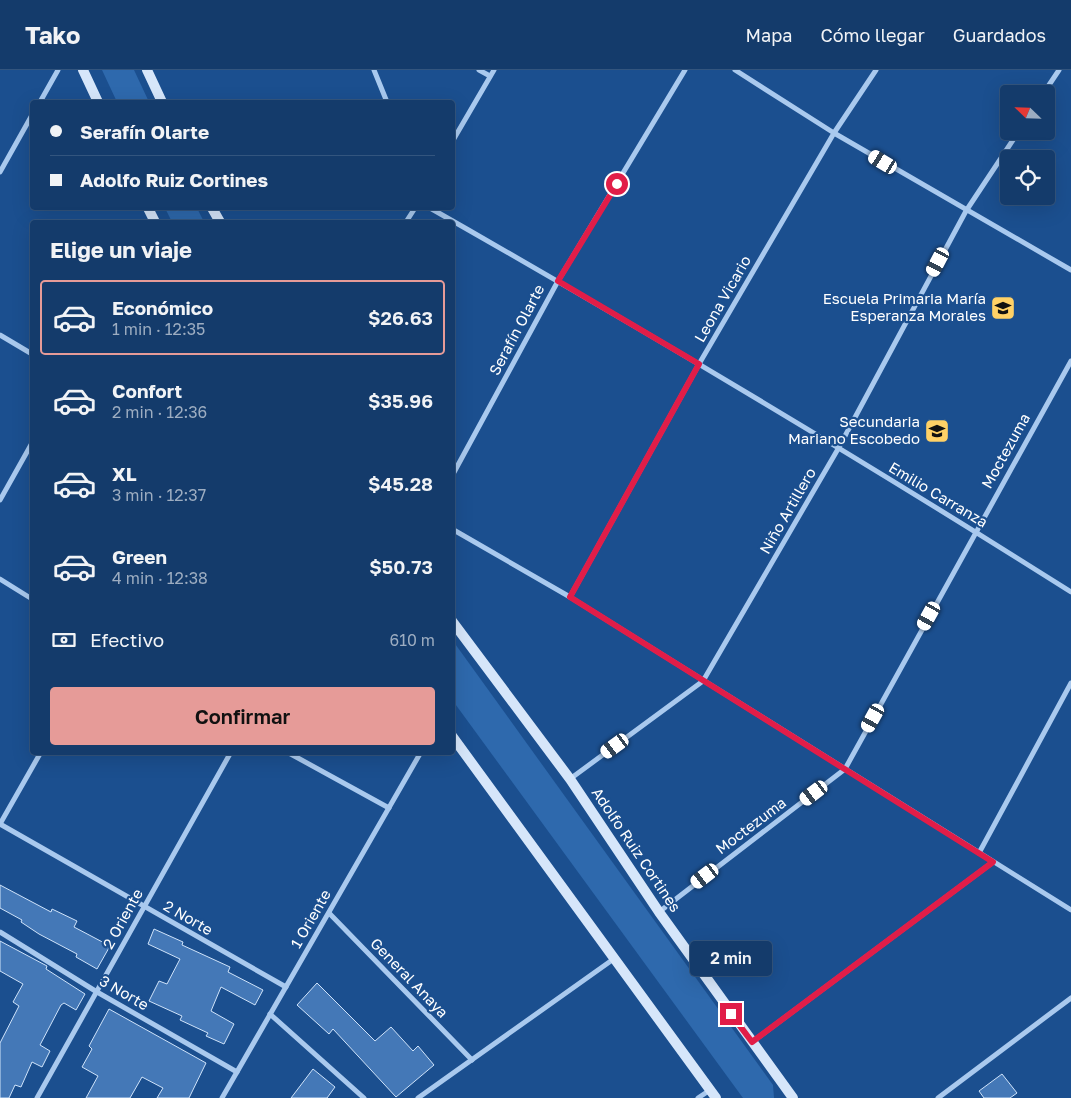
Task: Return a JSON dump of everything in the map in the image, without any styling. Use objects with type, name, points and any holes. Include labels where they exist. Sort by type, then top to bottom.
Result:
[{"type":"main road","points":[[83,70],[97,100]]},
{"type":"main road","points":[[147,70],[161,100]]},
{"type":"main road","name":"Adolfo Ruiz Cortines","points":[[455,626],[570,779],[659,912],[793,1098]]},
{"type":"main road","points":[[455,740],[616,958],[713,1094]]},
{"type":"street","points":[[41,100],[58,70]]},
{"type":"street","points":[[374,70],[386,100]]},
{"type":"street","points":[[480,70],[490,76]]},
{"type":"street","points":[[455,137],[494,70]]},
{"type":"street","name":"Serafín Olarte","points":[[455,470],[558,281],[685,70]]},
{"type":"street","points":[[735,70],[834,133],[1071,270]]},
{"type":"street","name":"Leona Vicario","points":[[570,597],[699,364],[834,133],[876,70]]},
{"type":"street","points":[[1050,85],[1059,70]]},
{"type":"street","points":[[0,172],[30,119]]},
{"type":"street","name":"Niño Artillero","points":[[570,779],[703,682],[838,449],[966,211],[1013,140]]},
{"type":"street","name":"Emilio Carranza","points":[[434,210],[451,220]]},
{"type":"street","name":"Emilio Carranza","points":[[455,222],[699,364],[1071,592]]},
{"type":"street","points":[[0,335],[30,353]]},
{"type":"street","name":"Moctezuma","points":[[659,912],[846,769],[1071,361]]},
{"type":"street","points":[[0,500],[30,447]]},
{"type":"street","points":[[455,531],[570,597],[703,682],[1071,910]]},
{"type":"street","points":[[0,579],[30,598]]},
{"type":"street","points":[[979,852],[1071,683]]},
{"type":"street","points":[[0,824],[39,755]]},
{"type":"street","name":"2 Oriente","points":[[37,1098],[229,755]]},
{"type":"street","points":[[292,755],[389,808]]},
{"type":"street","name":"1 Oriente","points":[[222,1098],[419,755]]},
{"type":"street","name":"2 Norte","points":[[0,824],[286,987]]},
{"type":"street","points":[[752,1042],[993,862]]},
{"type":"street","name":"General Anaya","points":[[329,913],[472,1060]]},
{"type":"street","name":"3 Norte","points":[[0,932],[97,992],[237,1072]]},
{"type":"street","points":[[418,1098],[616,958]]},
{"type":"street","points":[[938,1098],[1071,998]]},
{"type":"street","points":[[270,1014],[364,1098]]},
{"type":"street","points":[[698,1098],[713,1094]]},
{"type":"shaded area","points":[[102,70],[134,70],[148,100],[116,100]]},
{"type":"shaded area","points":[[166,210],[198,210],[203,220],[171,220]]},
{"type":"shaded area","points":[[455,644],[773,1085],[774,1098],[743,1098],[455,704]]},
{"type":"building","points":[[0,885],[51,912],[52,909],[77,921],[74,927],[110,946],[97,969],[76,957],[77,954],[39,934],[21,922],[22,920],[0,908]]},
{"type":"building","points":[[154,929],[183,942],[182,945],[230,967],[228,972],[263,990],[255,1005],[221,987],[211,1011],[234,1024],[224,1044],[206,1036],[208,1033],[180,1020],[182,1016],[149,1001],[159,981],[167,984],[180,959],[148,944]]},
{"type":"building","points":[[0,941],[47,966],[46,969],[85,994],[76,1010],[64,1003],[61,1005],[40,1045],[50,1051],[42,1067],[32,1062],[21,1087],[15,1085],[9,1098],[0,1098],[0,1043],[19,1006],[13,1002],[23,984],[0,971]]},
{"type":"building","points":[[317,983],[375,1041],[391,1027],[413,1051],[418,1046],[434,1065],[396,1097],[333,1029],[329,1034],[297,1005]]},
{"type":"building","points":[[109,1009],[206,1063],[189,1098],[157,1098],[163,1088],[142,1077],[130,1098],[86,1098],[98,1076],[82,1067],[92,1049],[89,1046]]},
{"type":"building","points":[[313,1069],[335,1087],[327,1098],[291,1098]]},
{"type":"building","points":[[1002,1074],[1017,1093],[1010,1098],[984,1098],[979,1091]]},
{"type":"place","name":"Escuela Primaria María Esperanza Morales","points":[[1003,308]]},
{"type":"place","name":"Secundaria Mariano Escobedo","points":[[937,431]]},
{"type":"route","points":[[617,184],[558,281],[699,364],[570,597],[993,862],[752,1042],[731,1014]]}]
